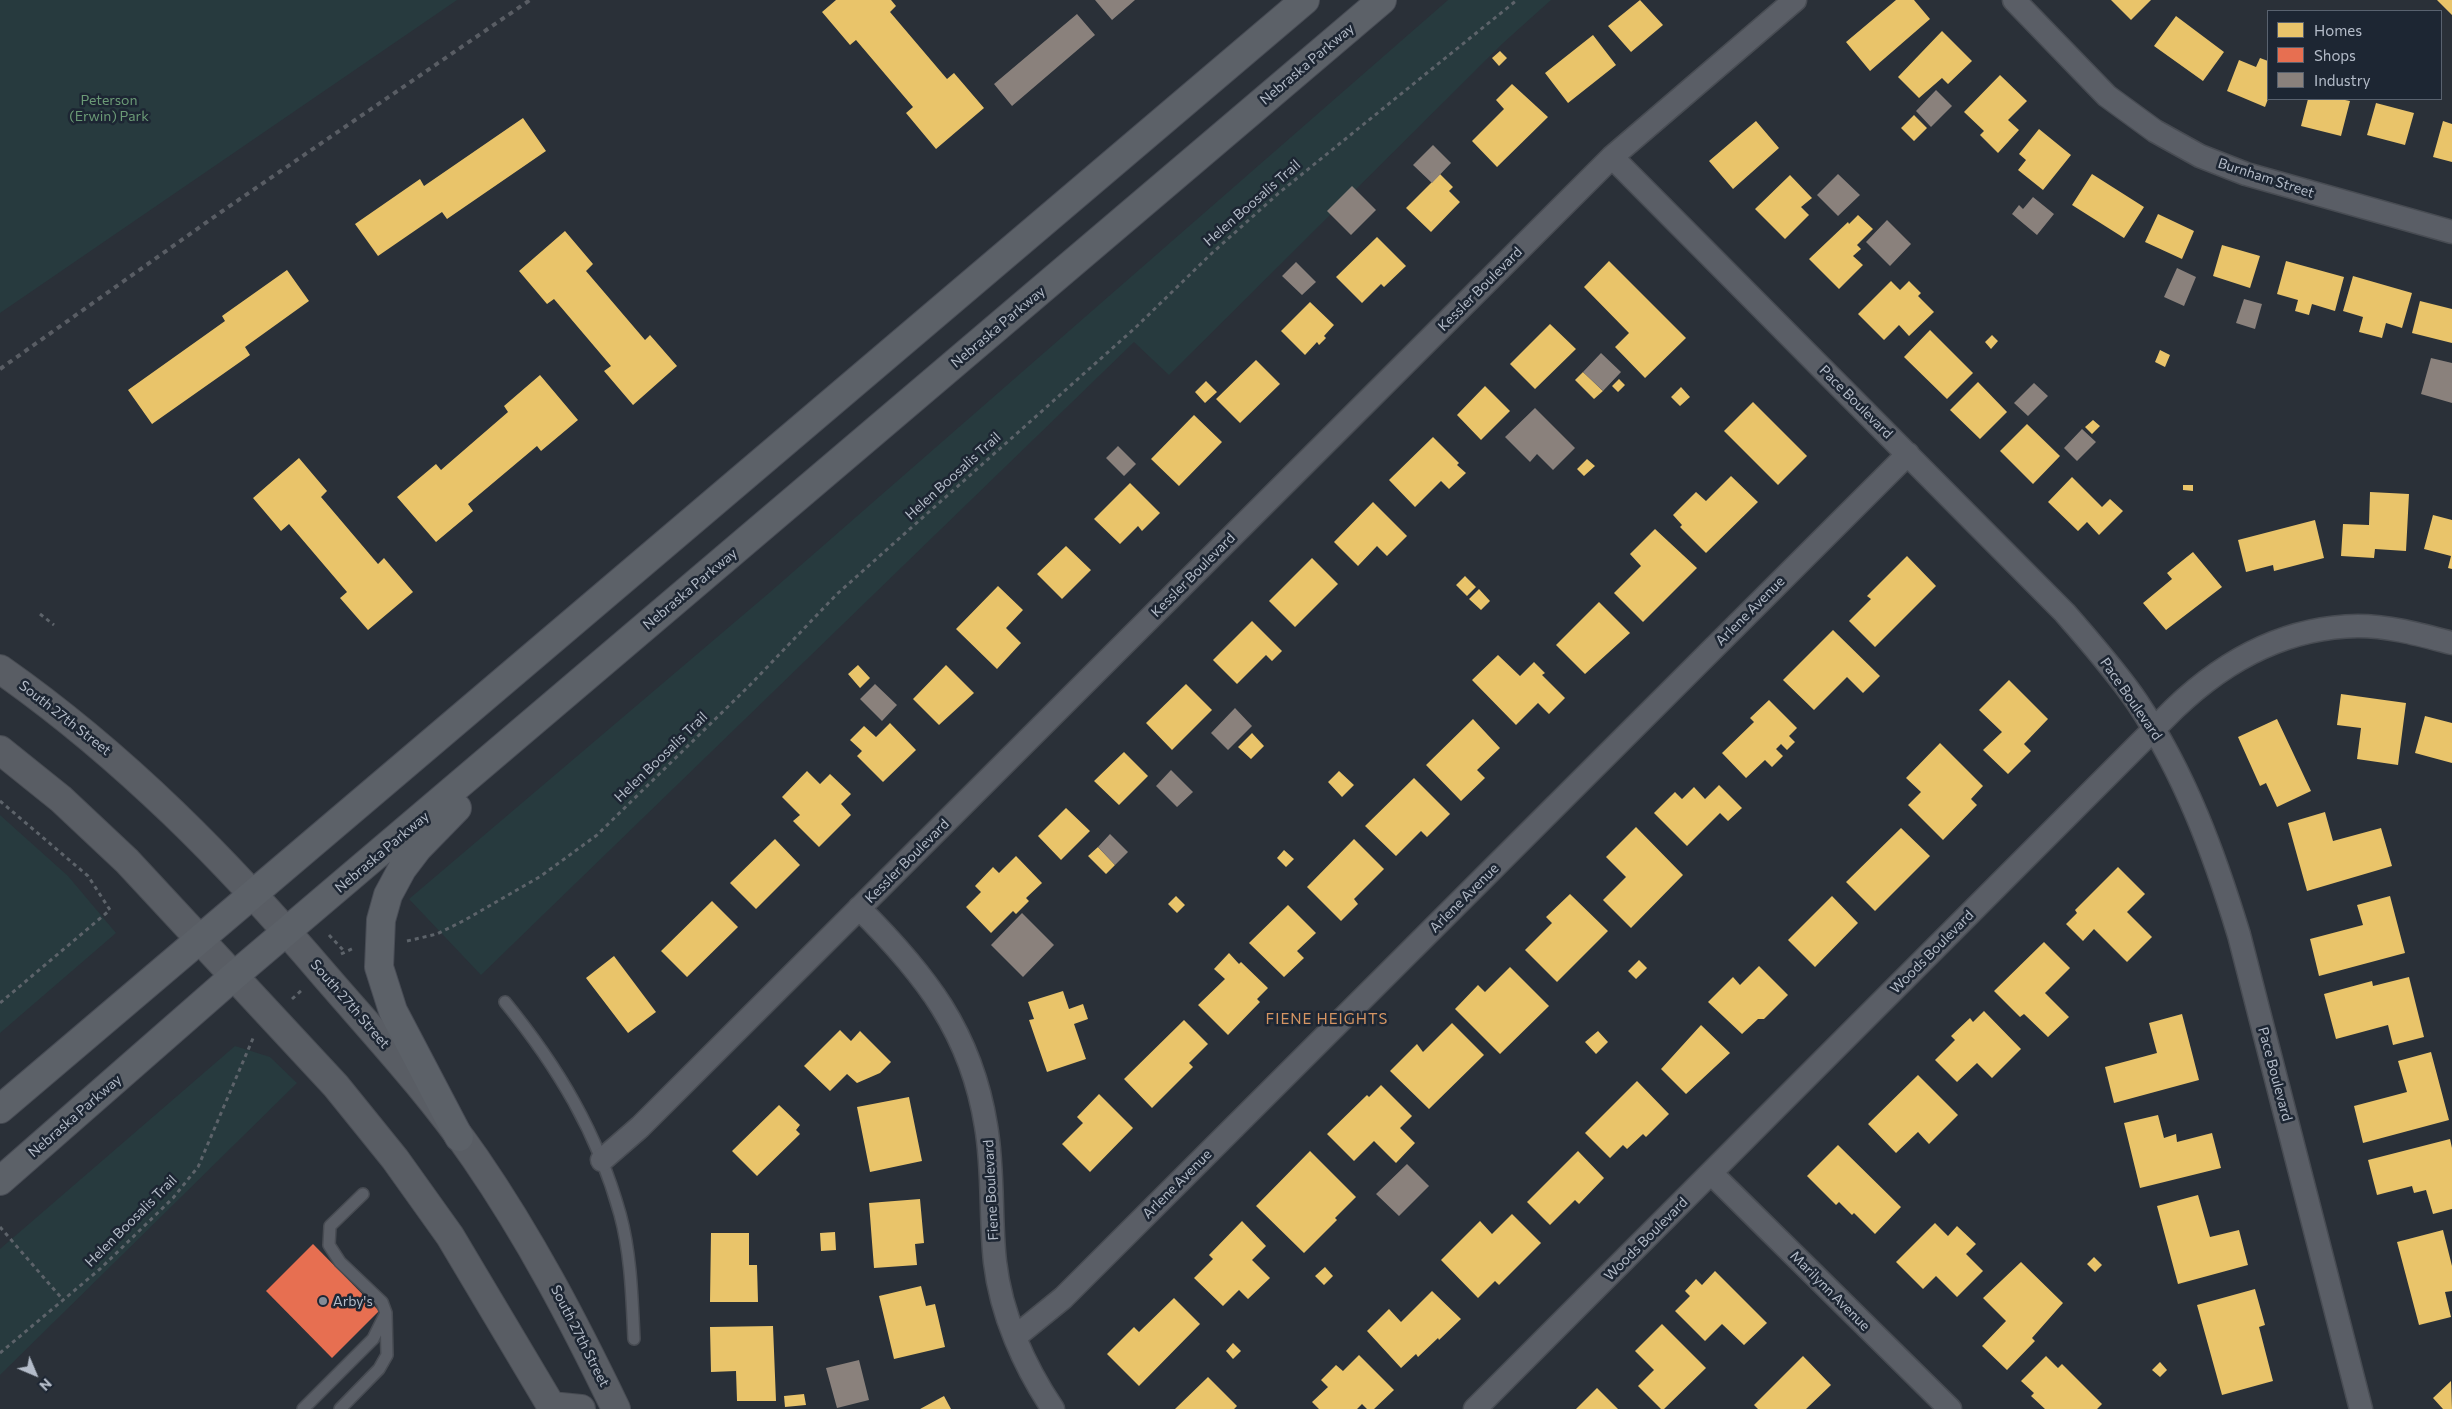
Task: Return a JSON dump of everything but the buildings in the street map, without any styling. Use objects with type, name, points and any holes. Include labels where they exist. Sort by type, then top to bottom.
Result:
[{"type":"main road","points":[[0,1109],[1305,0]]},
{"type":"main road","name":"Nebraska Parkway","points":[[0,1181],[234,976],[1382,0]]},
{"type":"main road","points":[[460,1137],[393,1011],[385,991],[379,962],[381,920],[388,895],[402,869],[441,824],[625,644]]},
{"type":"main road","name":"South 27th Street","points":[[0,669],[41,698],[107,751],[169,808],[254,892],[415,1078],[460,1137],[523,1232],[558,1291],[616,1409]]},
{"type":"main road","points":[[0,750],[61,799],[127,861],[336,1086],[396,1159],[464,1258],[552,1408],[581,1409]]},
{"type":"street","name":"Kessler Boulevard","points":[[602,1160],[640,1127],[1612,157],[1795,0]]},
{"type":"street","name":"Burnham Street","points":[[2014,0],[2107,96],[2155,131],[2200,156],[2246,174],[2452,232]]},
{"type":"street","name":"Pace Boulevard","points":[[1612,157],[2071,620],[2113,670],[2154,729],[2187,790],[2220,872],[2239,936],[2361,1409]]},
{"type":"street","name":"Arlene Avenue","points":[[1015,1336],[1064,1298],[1908,454]]},
{"type":"street","name":"Woods Boulevard","points":[[1475,1409],[2154,729],[2213,675],[2242,656],[2274,642],[2315,630],[2359,626],[2402,630],[2452,643]]},
{"type":"street","name":"Fiene Boulevard","points":[[859,908],[925,981],[956,1030],[970,1063],[980,1096],[991,1158],[995,1263],[1000,1292],[1015,1336],[1035,1379],[1053,1409]]},
{"type":"street","name":"Marilynn Avenue","points":[[1711,1173],[1950,1409]]},
{"type":"lane","points":[[505,1002],[558,1071],[583,1116],[602,1160],[626,1240],[634,1339]]},
{"type":"lane","points":[[340,1409],[379,1369],[387,1354],[386,1313],[382,1302],[340,1262],[329,1245],[330,1226],[363,1194]]},
{"type":"lane","points":[[303,1409],[373,1340],[386,1313]]},
{"type":"path","name":"Helen Boosalis Trail","points":[[400,942],[437,934],[465,920],[541,876],[597,835],[750,685],[837,594],[1135,328],[1211,254],[1280,192],[1517,0]]},
{"type":"path","points":[[40,614],[54,625]]},
{"type":"path","points":[[0,801],[88,876],[110,910],[0,1002]]},
{"type":"path","points":[[326,932],[344,951]]},
{"type":"path","points":[[272,1017],[322,972]]},
{"type":"path","name":"Helen Boosalis Trail","points":[[0,1353],[64,1301],[173,1198],[198,1167],[253,1039]]},
{"type":"path","points":[[0,1227],[64,1301]]},
{"type":"green space","name":"Peterson (Erwin) Park","points":[[0,0],[457,0],[0,313]]},
{"type":"green space","points":[[1448,0],[1551,0],[1502,44],[1169,375],[1134,342],[481,975],[409,899],[769,593]]},
{"type":"green space","points":[[0,815],[68,876],[116,933],[0,1033]]},
{"type":"green space","points":[[235,1046],[270,1057],[297,1083],[0,1375],[0,1249]]},
{"type":"railway","points":[[0,369],[221,212],[530,0]]},
{"type":"place","name":"Arby's","points":[[323,1301]]},
{"type":"district","name":"FIENE HEIGHTS","points":[[1327,1019]]}]
